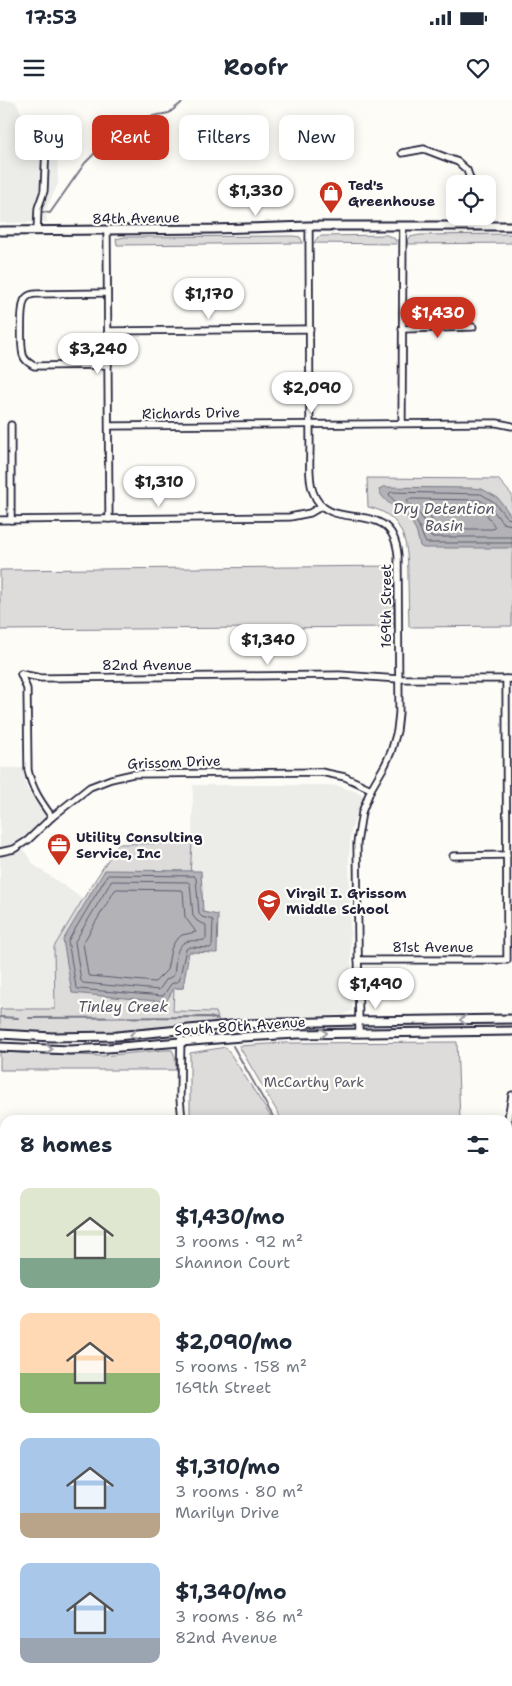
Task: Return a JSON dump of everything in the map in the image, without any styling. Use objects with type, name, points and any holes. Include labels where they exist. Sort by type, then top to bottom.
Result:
[{"type":"street","points":[[402,153],[424,149],[458,162],[467,170],[469,175]]},
{"type":"street","points":[[37,231],[38,208],[44,191],[45,160]]},
{"type":"street","points":[[0,520],[290,517],[310,513],[322,506],[317,501],[313,492],[311,480],[309,226]]},
{"type":"street","name":"84th Avenue","points":[[0,231],[309,226],[512,226]]},
{"type":"street","points":[[402,226],[402,423]]},
{"type":"street","points":[[107,230],[110,519]]},
{"type":"street","points":[[107,293],[30,295],[26,298],[23,305],[22,330],[23,354],[27,362],[34,366],[108,365]]},
{"type":"street","points":[[402,328],[472,328]]},
{"type":"street","points":[[108,331],[310,329]]},
{"type":"street","name":"Richards Drive","points":[[109,426],[496,423],[512,426]]},
{"type":"street","points":[[11,425],[11,520]]},
{"type":"street","name":"169th Street","points":[[322,506],[341,516],[377,520],[388,530],[396,542],[398,555],[399,714],[396,731],[385,765],[371,789],[362,812],[357,843],[359,1033]]},
{"type":"street","name":"82nd Avenue","points":[[52,817],[34,791],[28,770],[28,689],[21,674],[41,678],[340,676],[399,679],[509,678]]},
{"type":"street","points":[[453,856],[507,855],[509,678]]},
{"type":"street","name":"Grissom Drive","points":[[0,852],[14,849],[28,840],[52,817],[90,787],[133,774],[321,772],[345,777],[371,789]]},
{"type":"street","name":"81st Avenue","points":[[358,960],[508,960],[507,855]]},
{"type":"street","name":"South 80th Avenue","points":[[0,1034],[52,1037],[118,1036],[241,1024],[512,1019]]},
{"type":"street","points":[[181,1030],[182,1115]]},
{"type":"street","name":"South 80th Avenue","points":[[0,1047],[70,1050],[269,1035],[512,1032]]},
{"type":"street","points":[[509,1115],[512,1095]]},
{"type":"shaded area","points":[[0,101],[15,101],[23,115],[15,115],[15,160],[57,160],[58,184],[46,209],[47,222],[0,223]]},
{"type":"shaded area","points":[[0,768],[23,768],[26,787],[47,817],[25,837],[20,839],[24,850],[34,865],[83,899],[54,947],[56,1009],[0,1009]]},
{"type":"shaded area","name":"Virgil I. Grissom Middle School","points":[[193,785],[326,785],[339,786],[363,794],[351,831],[349,857],[352,1011],[343,1015],[277,1017],[219,1022],[215,1012],[173,1011],[174,987],[183,987],[192,843]]},
{"type":"green space","points":[[512,234],[512,243],[406,244],[410,237],[420,235]]},
{"type":"green space","points":[[387,235],[395,239],[397,244],[314,243],[318,237],[322,236]]},
{"type":"green space","points":[[125,237],[300,237],[303,243],[117,245],[116,239]]},
{"type":"green space","points":[[367,478],[498,479],[512,495],[512,626],[409,627],[408,568],[403,534],[391,517],[381,511],[368,507]]},
{"type":"green space","points":[[393,566],[394,627],[0,630],[0,570]]},
{"type":"green space","points":[[192,843],[183,988],[174,988],[173,1011],[216,1012],[219,1022],[113,1034],[0,1031],[0,1009],[55,1009],[54,947],[118,844]]},
{"type":"green space","name":"McCarthy Park","points":[[457,1042],[460,1115],[279,1115],[239,1046],[284,1043]]},
{"type":"green space","points":[[226,1047],[270,1115],[190,1115],[190,1053]]},
{"type":"green space","points":[[172,1050],[175,1056],[176,1070],[0,1070],[0,1052],[102,1056]]},
{"type":"water","name":"Dry Detention Basin","points":[[382,487],[482,489],[498,498],[512,517],[512,548],[423,548],[420,546],[418,536],[410,520],[384,498],[379,490]]},
{"type":"water","points":[[105,870],[201,871],[203,912],[218,915],[217,953],[189,952],[183,988],[174,988],[166,1002],[72,993],[63,940]]},
{"type":"waterway","name":"Tinley Creek","points":[[43,212],[50,213],[85,163],[131,120],[169,113],[185,100]]},
{"type":"waterway","name":"Tinley Creek","points":[[0,1017],[18,1018]]},
{"type":"waterway","name":"Tinley Creek","points":[[29,1018],[209,1017],[217,1019]]},
{"type":"waterway","name":"Tinley Creek","points":[[233,1046],[272,1115]]},
{"type":"place","name":"Ted's Greenhouse","points":[[331,214]]},
{"type":"place","name":"Utility Consulting Service, Inc","points":[[59,866]]},
{"type":"place","name":"Virgil I. Grissom Middle School","points":[[269,922]]}]
